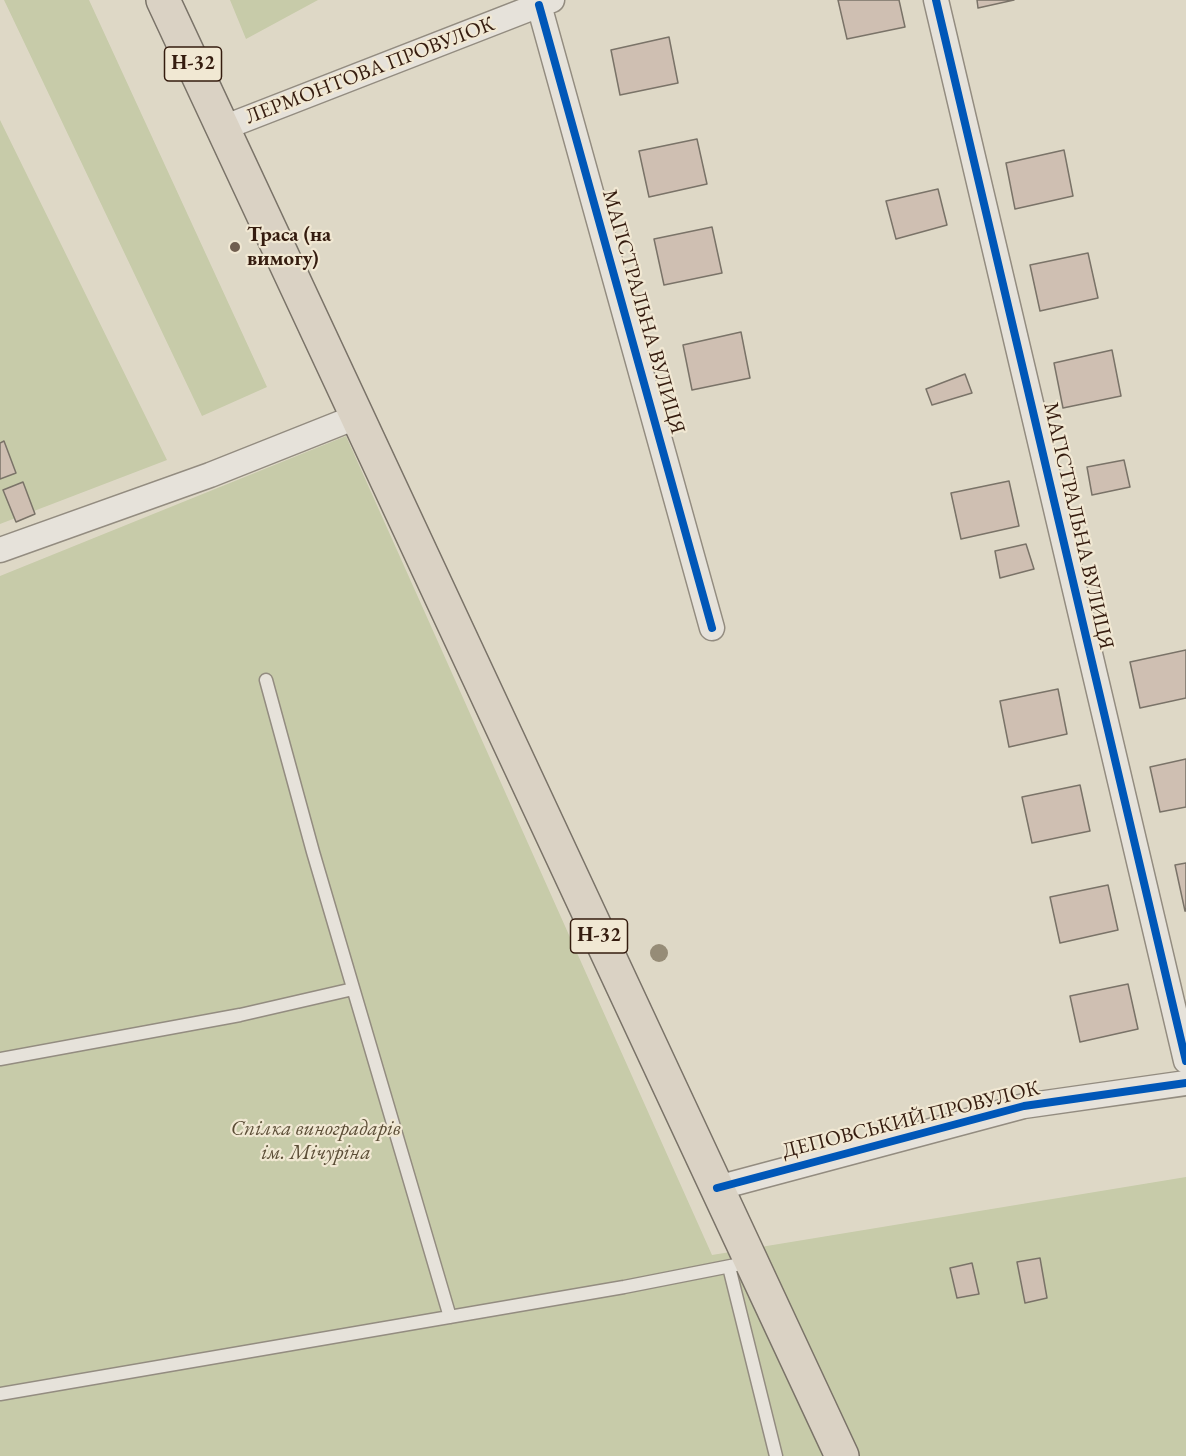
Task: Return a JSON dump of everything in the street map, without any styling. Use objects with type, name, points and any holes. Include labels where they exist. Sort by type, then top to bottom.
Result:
[{"type":"main road","name":"Н-32","points":[[163,0],[717,1188],[740,1264],[842,1456]]},
{"type":"street","name":"МАГІСТРАЛЬНА ВУЛИЦЯ","points":[[936,0],[1186,1060]]},
{"type":"street","name":"ЛЕРМОНТОВА ПРОВУЛОК","points":[[223,128],[545,2]]},
{"type":"street","name":"МАГІСТРАЛЬНА ВУЛИЦЯ","points":[[545,2],[712,628]]},
{"type":"street","points":[[0,550],[210,475],[356,417]]},
{"type":"street","name":"ДЕПОВСЬКИЙ ПРОВУЛОК","points":[[717,1188],[1023,1106],[1186,1083]]},
{"type":"lane","points":[[266,680],[312,852],[450,1317]]},
{"type":"lane","points":[[0,1059],[240,1014],[353,989]]},
{"type":"lane","points":[[0,1394],[624,1287],[740,1264],[776,1456]]},
{"type":"green space","points":[[4,0],[89,0],[267,387],[202,416]]},
{"type":"green space","points":[[230,0],[318,0],[246,39]]},
{"type":"green space","points":[[0,120],[167,460],[0,524]]},
{"type":"green space","name":"Спілка виноградарів ім. Мічуріна","points":[[346,436],[712,1255],[1186,1177],[1186,1456],[0,1456],[0,576]]},
{"type":"building","points":[[838,0],[899,0],[905,27],[847,39]]},
{"type":"building","points":[[977,0],[1014,0],[978,8]]},
{"type":"building","points":[[669,37],[678,83],[620,95],[611,50]]},
{"type":"building","points":[[697,139],[707,184],[649,197],[639,151]]},
{"type":"building","points":[[1064,150],[1073,196],[1015,209],[1006,163]]},
{"type":"building","points":[[938,189],[947,225],[896,239],[886,201]]},
{"type":"building","points":[[712,227],[722,273],[664,285],[654,239]]},
{"type":"building","points":[[1088,253],[1098,298],[1040,311],[1030,265]]},
{"type":"building","points":[[741,332],[750,378],[692,390],[683,345]]},
{"type":"building","points":[[1112,350],[1121,396],[1063,408],[1054,363]]},
{"type":"building","points":[[965,374],[972,393],[932,405],[926,389]]},
{"type":"building","points":[[4,441],[16,473],[0,479],[0,443]]},
{"type":"building","points":[[1124,460],[1130,487],[1092,495],[1087,467]]},
{"type":"building","points":[[1009,481],[1019,526],[961,539],[951,493]]},
{"type":"building","points":[[23,482],[35,514],[16,522],[3,490]]},
{"type":"building","points":[[1026,544],[1034,569],[1000,578],[995,551]]},
{"type":"building","points":[[1186,650],[1186,698],[1140,708],[1130,662]]},
{"type":"building","points":[[1058,689],[1067,734],[1009,747],[1000,701]]},
{"type":"building","points":[[1186,759],[1186,807],[1160,812],[1150,767]]},
{"type":"building","points":[[1080,785],[1090,831],[1032,843],[1022,797]]},
{"type":"building","points":[[1186,863],[1186,911],[1185,911],[1175,865]]},
{"type":"building","points":[[1108,885],[1118,930],[1060,943],[1050,897]]},
{"type":"building","points":[[1128,984],[1138,1029],[1080,1042],[1070,996]]},
{"type":"building","points":[[1040,1258],[1047,1298],[1025,1303],[1017,1262]]},
{"type":"building","points":[[972,1263],[979,1294],[957,1298],[950,1268]]},
{"type":"cycle path","points":[[936,0],[1186,1061]]},
{"type":"cycle path","points":[[539,5],[712,628]]},
{"type":"cycle path","points":[[717,1188],[1024,1106],[1186,1083]]},
{"type":"place","name":"Траса (на вимогу)","points":[[235,247]]}]
